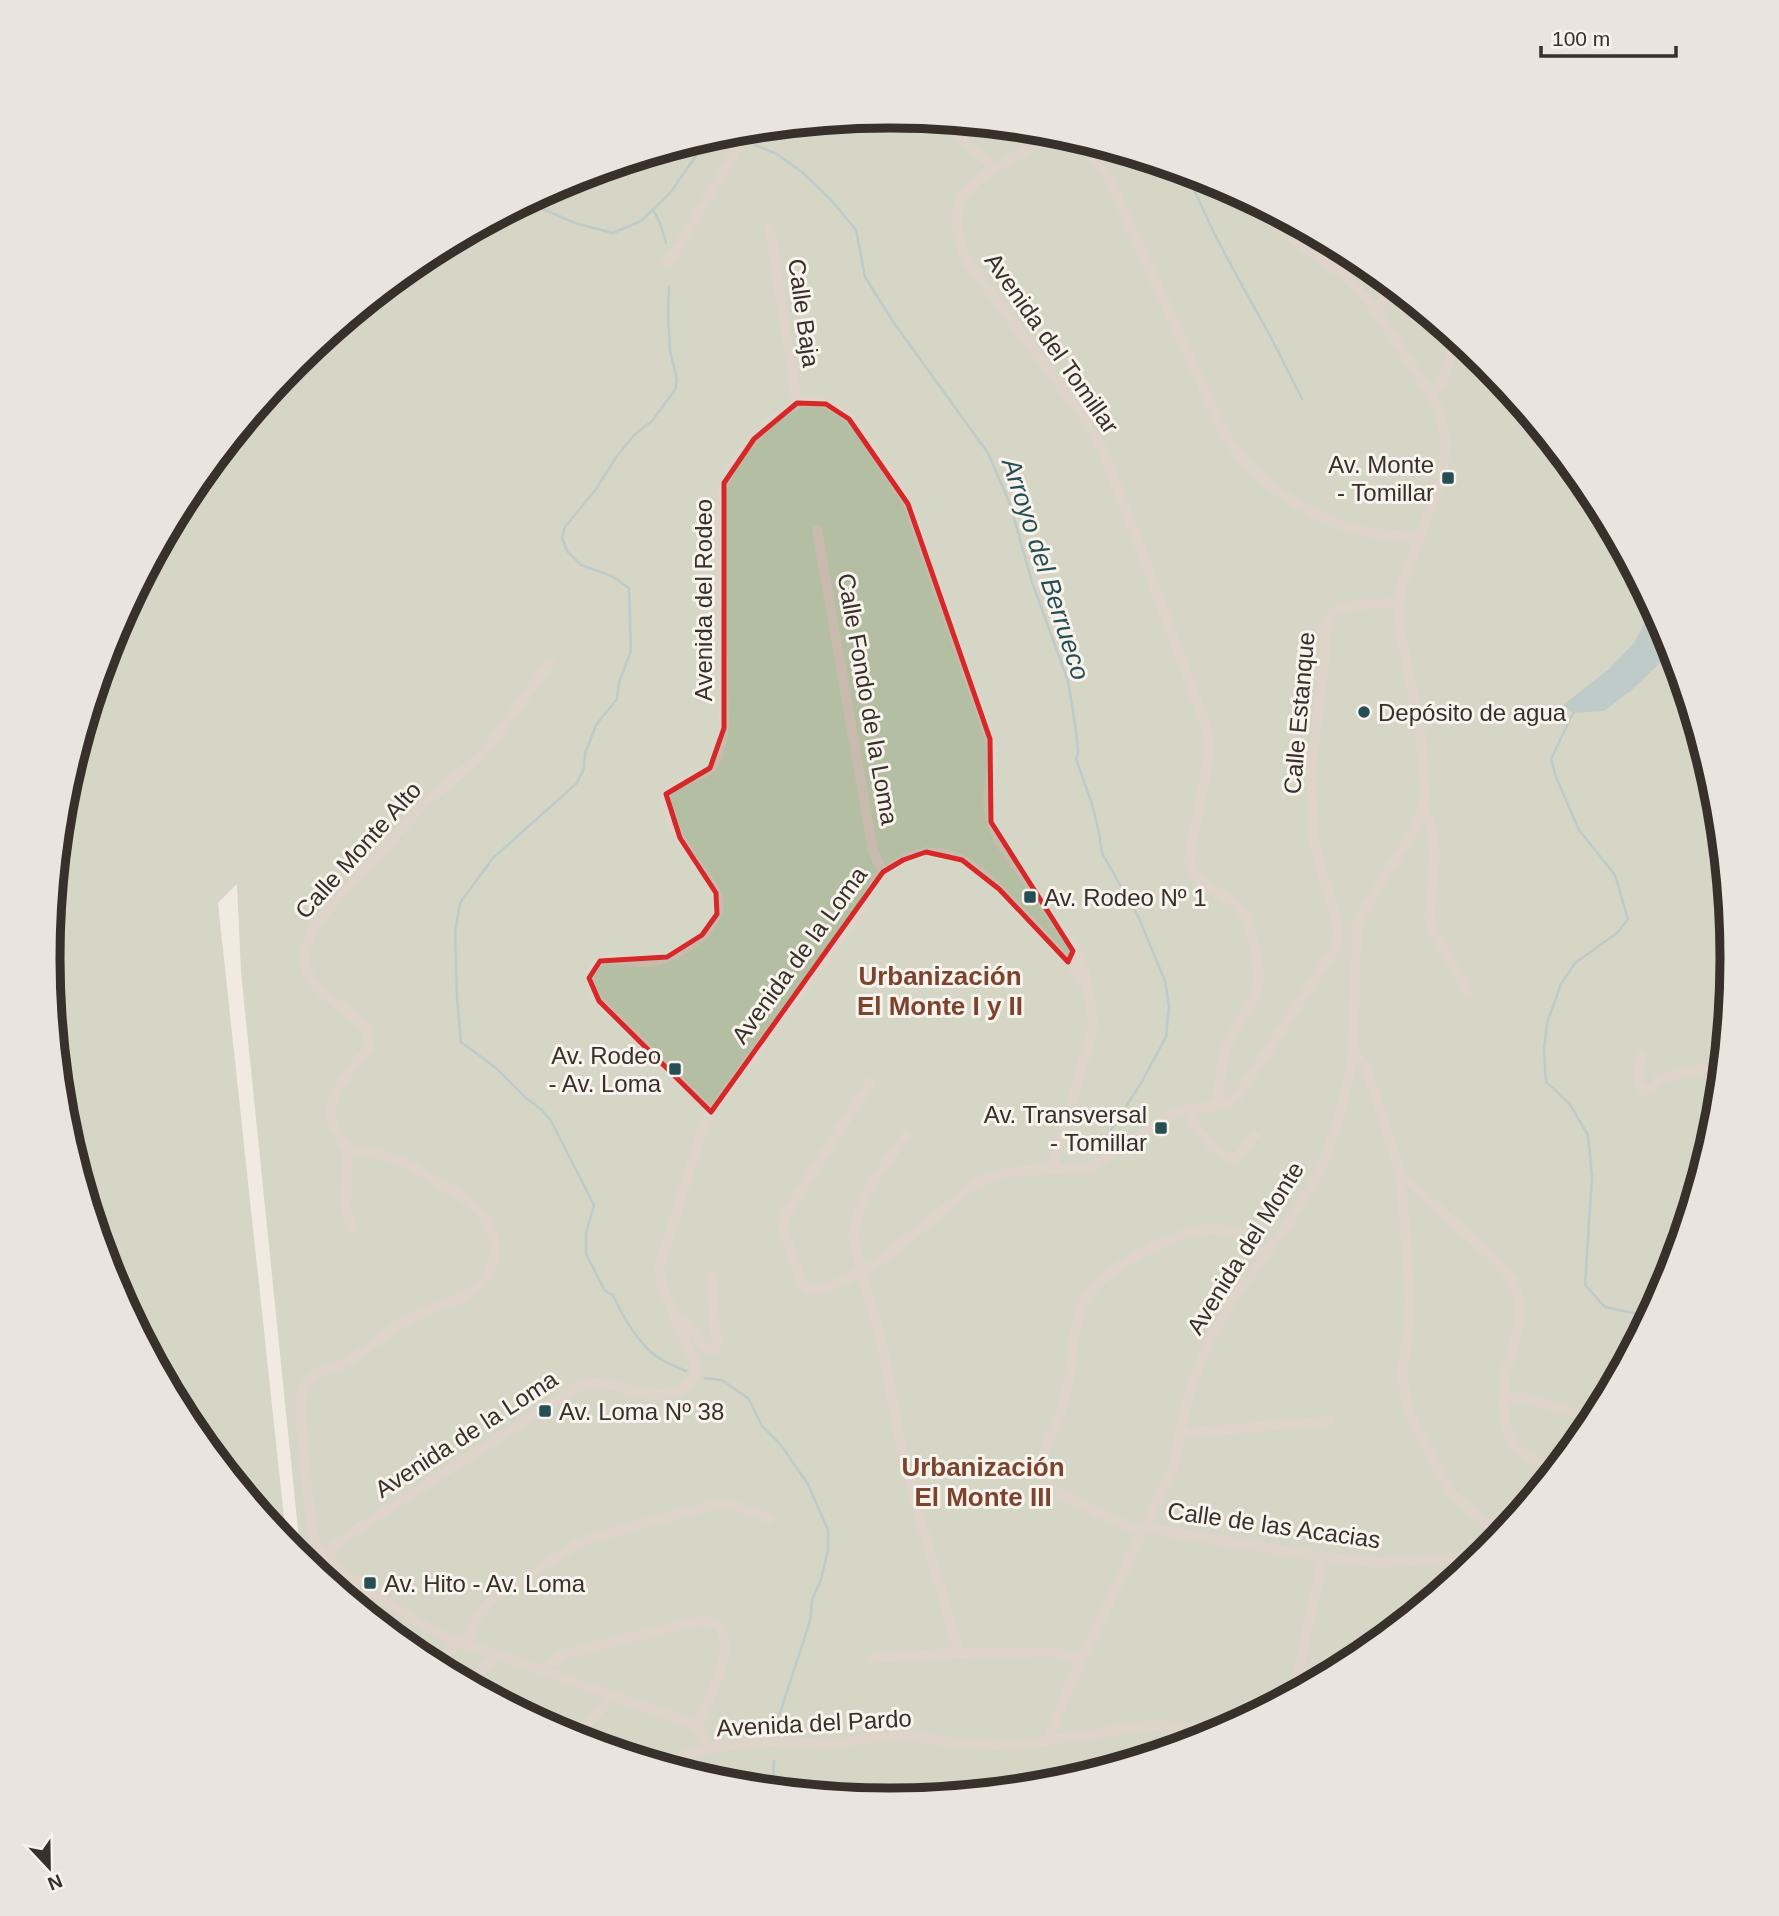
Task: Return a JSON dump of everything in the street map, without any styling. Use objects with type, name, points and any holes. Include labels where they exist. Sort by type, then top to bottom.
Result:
[{"type":"street","points":[[953,131],[995,169]]},
{"type":"street","points":[[666,263],[739,142]]},
{"type":"street","name":"Avenida del Tomillar","points":[[1043,143],[974,184],[960,203],[957,233],[967,261],[1090,425],[1105,456],[1138,542],[1206,732],[1209,755],[1189,859],[1192,872],[1201,883],[1242,910],[1259,972],[1253,1000],[1225,1051],[1218,1106]]},
{"type":"street","name":"Avenida del Tomillar","points":[[1086,152],[1093,157],[1110,181],[1221,427],[1236,452],[1267,482],[1309,512],[1336,524],[1360,530],[1418,539]]},
{"type":"street","name":"Avenida del Monte","points":[[1218,1106],[1238,1096],[1340,934],[1359,919],[1416,824],[1425,792],[1420,730],[1400,629],[1399,603],[1403,582],[1442,476],[1446,452],[1444,426],[1432,394],[1360,291],[1280,226]]},
{"type":"street","name":"Calle Baja","points":[[770,228],[797,404]]},
{"type":"street","points":[[1376,311],[1387,298],[1387,294]]},
{"type":"street","points":[[1432,394],[1441,384],[1454,350]]},
{"type":"street","points":[[797,404],[813,402],[838,409],[859,429],[908,504],[990,739],[992,764],[988,800],[991,821],[999,841],[1078,954],[1087,986]]},
{"type":"street","name":"Avenida del Rodeo","points":[[711,1112],[599,1001],[590,987],[589,978],[592,969],[600,961],[611,958],[649,962],[667,957],[702,935],[717,914],[719,904],[716,892],[680,838],[666,804],[666,794],[672,787],[710,768],[717,757],[724,728],[720,517],[724,483],[730,470],[772,419],[797,404]]},
{"type":"street","name":"Calle Fondo de la Loma","points":[[817,530],[873,851],[883,872]]},
{"type":"street","name":"Calle Estanque","points":[[1340,934],[1314,843],[1311,771],[1325,656],[1324,629],[1334,611],[1353,605],[1399,603]]},
{"type":"street","name":"Calle Monte Alto","points":[[348,1149],[332,1124],[331,1109],[335,1093],[369,1046],[368,1032],[360,1021],[313,983],[304,961],[306,939],[317,922],[424,804],[484,753],[550,663]]},
{"type":"street","points":[[1423,805],[1431,827],[1435,854],[1429,917],[1432,929],[1468,992]]},
{"type":"street","points":[[1416,824],[1431,827]]},
{"type":"street","name":"Avenida de la Loma","points":[[332,1547],[576,1387],[597,1383],[660,1395],[679,1391],[688,1385],[696,1375],[696,1365],[662,1286],[659,1268],[701,1134],[711,1112],[861,909],[883,872],[903,860],[926,852],[945,853],[978,870],[1081,975],[1087,986],[1093,1011],[1092,1032],[1052,1169]]},
{"type":"street","name":"Avenida del Monte","points":[[1048,1741],[1068,1689],[1173,1468],[1190,1389],[1208,1343],[1230,1303],[1311,1187],[1325,1158],[1337,1125],[1353,1051],[1356,936],[1359,919]]},
{"type":"street","points":[[1347,945],[1352,944],[1356,936],[1353,929],[1340,934],[1355,959]]},
{"type":"street","points":[[1068,962],[1073,951],[1071,944]]},
{"type":"street","points":[[1353,1051],[1366,1066],[1402,1175],[1410,1297],[1402,1376],[1409,1413],[1451,1493],[1493,1528]]},
{"type":"street","points":[[1642,1056],[1638,1080],[1644,1091],[1654,1088],[1662,1078],[1712,1066]]},
{"type":"street","points":[[870,1083],[785,1216],[783,1228],[805,1288],[825,1288],[880,1261],[975,1184],[1001,1173],[1052,1169],[1082,1170],[1091,1167],[1171,1115],[1188,1109],[1218,1106]]},
{"type":"street","points":[[1188,1109],[1191,1119],[1208,1142],[1226,1156],[1238,1156],[1255,1136]]},
{"type":"street","points":[[906,1136],[872,1185],[857,1215],[853,1237],[883,1349],[904,1463],[959,1653]]},
{"type":"street","points":[[352,1227],[346,1207],[348,1149],[391,1157],[473,1205],[486,1218],[493,1233],[494,1251],[492,1266],[483,1282],[470,1293],[406,1320],[346,1362],[321,1371],[304,1387],[300,1412],[311,1525],[318,1547],[334,1567],[433,1631],[462,1644],[697,1726],[708,1748]]},
{"type":"street","points":[[1402,1175],[1495,1260],[1513,1284],[1520,1303],[1505,1378],[1505,1427],[1514,1446],[1522,1455],[1546,1465]]},
{"type":"street","name":"Calle de las Acacias","points":[[1268,1252],[1257,1243],[1229,1231],[1207,1229],[1160,1243],[1103,1279],[1089,1294],[1080,1311],[1061,1413],[1042,1462],[1042,1473],[1048,1485],[1056,1492],[1132,1528],[1323,1557],[1381,1563],[1462,1558]]},
{"type":"street","name":"Avenida de la Loma","points":[[676,1322],[689,1323],[702,1346],[708,1350],[717,1346],[712,1275]]},
{"type":"street","points":[[1504,1398],[1526,1398],[1582,1415]]},
{"type":"street","points":[[1181,1432],[1330,1421]]},
{"type":"street","points":[[444,1658],[462,1644],[478,1616],[501,1593],[591,1538],[717,1504],[732,1505],[769,1518]]},
{"type":"street","points":[[318,1547],[332,1547],[330,1559],[334,1567]]},
{"type":"street","points":[[1296,1681],[1323,1557]]},
{"type":"street","points":[[541,1670],[564,1654],[700,1620],[714,1623],[721,1629],[724,1654],[717,1684],[697,1726]]},
{"type":"street","points":[[873,1658],[959,1653],[1056,1652],[1082,1659]]},
{"type":"street","points":[[475,1678],[496,1655]]},
{"type":"street","points":[[1298,1673],[1314,1671]]},
{"type":"street","points":[[581,1728],[595,1716],[610,1694]]},
{"type":"street","name":"Avenida del Pardo","points":[[675,1760],[708,1748],[770,1741],[846,1743],[887,1736],[906,1736],[1025,1745],[1129,1727],[1152,1725],[1195,1730]]},
{"type":"highlighted area","points":[[797,403],[826,404],[849,419],[908,504],[990,739],[991,822],[1073,951],[1068,962],[999,889],[962,860],[926,852],[903,860],[883,872],[711,1112],[599,1001],[589,978],[600,961],[667,957],[702,935],[717,914],[716,893],[680,838],[666,794],[710,768],[724,728],[724,483],[754,439]]},
{"type":"green space","points":[[890,128],[944,130],[998,135],[1104,156],[1207,191],[1257,214],[1351,268],[1395,300],[1437,334],[1514,411],[1580,497],[1608,543],[1634,591],[1675,691],[1704,796],[1712,850],[1720,958],[1718,1012],[1704,1120],[1691,1173],[1656,1276],[1634,1325],[1580,1419],[1548,1463],[1514,1505],[1437,1582],[1351,1648],[1304,1677],[1207,1725],[1156,1744],[1104,1760],[998,1781],[890,1788],[835,1786],[781,1781],[675,1760],[572,1725],[474,1677],[428,1648],[342,1582],[299,1541],[241,972],[237,884],[218,903],[285,1526],[231,1463],[199,1419],[145,1325],[104,1225],[75,1120],[61,1012],[61,904],[67,850],[75,796],[88,743],[123,640],[145,591],[199,497],[265,411],[342,334],[428,268],[475,239],[572,191],[675,156],[781,135]]},
{"type":"water","points":[[1647,619],[1663,660],[1633,689],[1604,711],[1573,713],[1563,705],[1609,669],[1634,643]]},
{"type":"waterway","name":"Arroyo del Berrueco","points":[[755,145],[777,154],[803,173],[831,200],[856,230],[865,277],[894,323],[988,453],[1010,504],[1032,582],[1068,681],[1076,731],[1076,759],[1092,804],[1102,853],[1138,916],[1165,981],[1169,1006],[1166,1037],[1104,1141]]},
{"type":"waterway","points":[[538,207],[575,223],[613,233],[641,221],[670,193],[700,150]]},
{"type":"waterway","points":[[1193,186],[1219,244],[1302,399]]},
{"type":"waterway","points":[[653,210],[666,243]]},
{"type":"waterway","points":[[669,286],[670,351],[677,379],[675,390],[652,421],[634,435],[617,456],[596,489],[565,527],[562,538],[567,551],[581,565],[612,576],[629,588],[631,651],[619,682],[617,699],[596,725],[577,783],[493,858],[460,903],[455,932],[461,1042],[496,1068],[551,1121],[594,1205],[586,1233],[586,1254],[605,1291],[613,1295],[629,1325],[651,1352],[663,1361],[686,1371]]},
{"type":"waterway","points":[[1575,712],[1551,759],[1579,830],[1615,875],[1628,919],[1617,933],[1575,963],[1561,984],[1547,1023],[1544,1052],[1546,1082],[1569,1103],[1588,1135],[1592,1176],[1585,1285],[1605,1307],[1639,1314]]},
{"type":"waterway","points":[[705,1378],[722,1380],[749,1399],[762,1426],[780,1444],[808,1484],[828,1530],[828,1550],[821,1579],[812,1600],[810,1621],[778,1719]]},
{"type":"waterway","points":[[773,1780],[774,1761]]},
{"type":"place","name":"Av. Monte - Tomillar","points":[[1448,478]]},
{"type":"place","name":"Depósito de agua","points":[[1364,712]]},
{"type":"place","name":"Av. Rodeo Nº 1","points":[[1030,897]]},
{"type":"place","name":"Av. Rodeo - Av. Loma","points":[[675,1069]]},
{"type":"place","name":"Av. Transversal - Tomillar","points":[[1161,1128]]},
{"type":"place","name":"Av. Loma Nº 38","points":[[545,1411]]},
{"type":"place","name":"Av. Hito - Av. Loma","points":[[370,1583]]},
{"type":"district","name":"Urbanización El Monte I y II","points":[[940,990]]},
{"type":"district","name":"Urbanización El Monte III","points":[[983,1482]]}]
